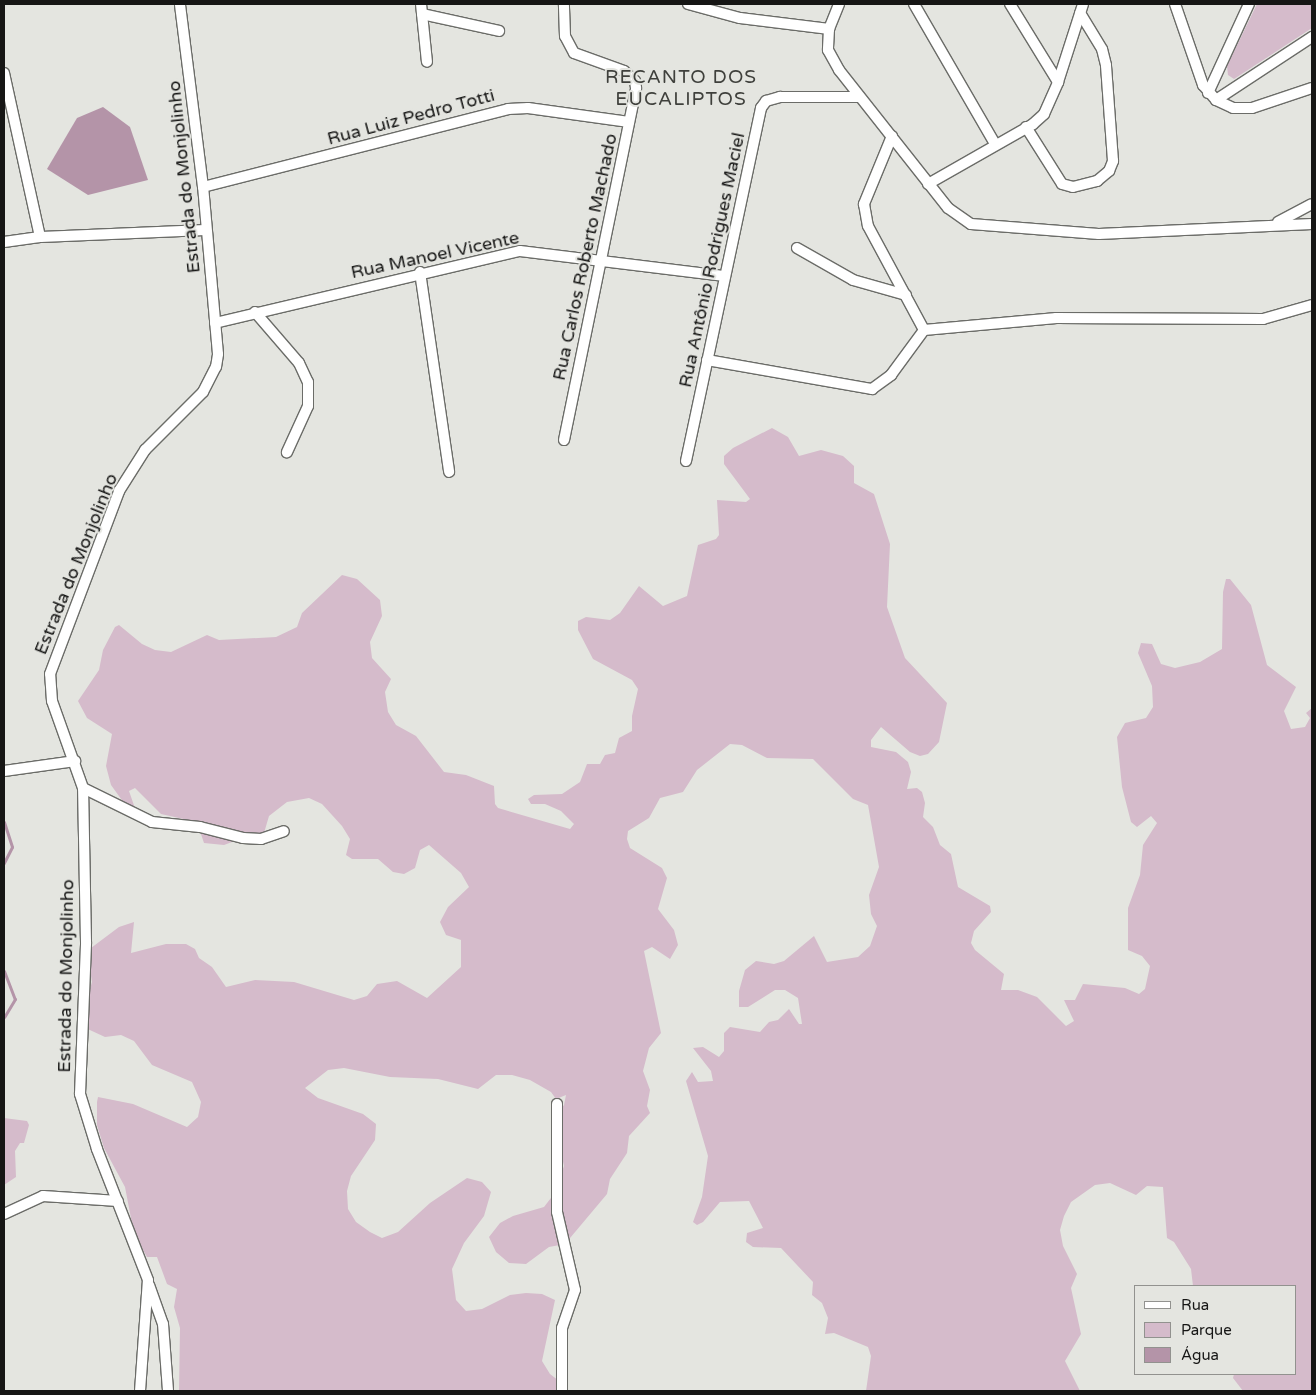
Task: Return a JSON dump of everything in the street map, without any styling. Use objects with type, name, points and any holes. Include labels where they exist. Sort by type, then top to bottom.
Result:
[{"type":"street","name":"Estrada do Monjolinho","points":[[140,1391],[148,1280],[88,1125],[80,1094],[86,942],[83,788],[75,761],[52,701],[50,674],[119,492],[145,450],[210,381],[218,354],[203,186],[180,4]]},
{"type":"street","name":"Rua Carlos Roberto Machado","points":[[564,4],[565,36],[574,53],[624,71],[635,81],[629,122],[564,440]]},
{"type":"street","points":[[688,4],[766,22],[829,29]]},
{"type":"street","points":[[839,4],[829,29],[827,44],[830,55],[859,97],[892,136],[928,184],[958,218],[984,227],[1099,234],[1275,223],[1312,224]]},
{"type":"street","points":[[914,4],[995,144]]},
{"type":"street","points":[[1010,4],[1058,82]]},
{"type":"street","points":[[1175,4],[1212,97],[1233,108],[1252,108],[1312,88]]},
{"type":"street","points":[[1212,97],[1249,4]]},
{"type":"street","points":[[1026,127],[1062,184],[1073,186],[1104,178],[1112,162],[1106,65],[1102,49],[1082,8]]},
{"type":"street","points":[[928,184],[1026,127],[1044,114],[1058,82],[1082,8]]},
{"type":"street","points":[[427,62],[421,9],[498,31]]},
{"type":"street","points":[[1212,97],[1312,37]]},
{"type":"street","points":[[4,73],[40,237]]},
{"type":"street","name":"Rua Antônio Rodrigues Maciel","points":[[686,461],[761,108],[766,101],[780,97],[859,97]]},
{"type":"street","name":"Rua Luiz Pedro Totti","points":[[203,186],[508,109],[528,108],[629,122]]},
{"type":"street","points":[[892,136],[864,204],[868,226],[924,330]]},
{"type":"street","points":[[1275,223],[1312,204]]},
{"type":"street","points":[[4,242],[40,237],[206,230]]},
{"type":"street","points":[[797,248],[853,280],[906,295]]},
{"type":"street","name":"Rua Manoel Vicente","points":[[215,323],[420,272],[520,251],[724,276]]},
{"type":"street","points":[[420,272],[449,472]]},
{"type":"street","points":[[707,360],[872,389],[891,375],[924,330],[1056,318],[1263,319],[1312,305]]},
{"type":"street","points":[[255,312],[299,363],[308,382],[308,406],[287,452]]},
{"type":"street","points":[[4,771],[75,761]]},
{"type":"street","points":[[83,788],[152,822],[200,828],[243,838],[261,839],[284,831]]},
{"type":"street","points":[[557,1104],[557,1212],[575,1290],[562,1328],[562,1391]]},
{"type":"street","points":[[4,1214],[44,1196],[118,1201]]},
{"type":"street","points":[[148,1280],[163,1324],[168,1391]]},
{"type":"green space","points":[[1257,4],[1312,4],[1312,28],[1234,79],[1228,75],[1227,66]]},
{"type":"green space","points":[[772,428],[788,437],[799,456],[821,450],[843,456],[854,466],[854,483],[874,494],[890,544],[887,607],[905,658],[947,703],[939,742],[928,754],[920,756],[910,752],[881,727],[871,740],[871,747],[896,752],[908,762],[911,772],[907,789],[917,788],[922,792],[925,803],[923,817],[933,827],[940,845],[951,854],[958,887],[990,906],[991,912],[974,931],[971,943],[975,950],[1004,974],[1001,990],[1018,990],[1037,997],[1066,1026],[1074,1021],[1064,1000],[1075,1000],[1083,984],[1125,988],[1139,994],[1145,989],[1150,966],[1142,956],[1128,950],[1128,908],[1140,875],[1143,845],[1157,823],[1151,816],[1137,827],[1131,822],[1122,787],[1117,737],[1125,723],[1146,718],[1153,707],[1152,686],[1138,653],[1141,643],[1152,644],[1161,664],[1175,668],[1200,662],[1222,649],[1223,592],[1226,579],[1230,579],[1251,605],[1267,665],[1296,687],[1284,711],[1291,729],[1305,727],[1310,718],[1306,713],[1312,708],[1312,1391],[1243,1391],[1233,1378],[1234,1375],[1296,1375],[1296,1285],[1193,1285],[1191,1269],[1174,1242],[1167,1238],[1163,1187],[1147,1186],[1136,1195],[1110,1183],[1095,1185],[1071,1202],[1064,1216],[1060,1230],[1063,1246],[1077,1274],[1071,1288],[1081,1334],[1065,1361],[1080,1391],[866,1391],[871,1356],[868,1347],[834,1333],[825,1334],[828,1318],[822,1303],[812,1295],[813,1282],[781,1248],[753,1247],[746,1242],[747,1233],[763,1228],[749,1201],[720,1202],[703,1222],[697,1225],[693,1222],[702,1197],[708,1156],[686,1081],[692,1072],[698,1082],[713,1081],[711,1071],[693,1048],[703,1047],[719,1057],[724,1051],[724,1033],[730,1027],[760,1032],[769,1022],[778,1020],[789,1009],[799,1024],[802,1024],[798,998],[785,990],[775,990],[748,1007],[739,1007],[739,991],[745,970],[756,961],[774,964],[784,961],[814,936],[827,962],[858,957],[870,946],[877,926],[871,914],[869,895],[879,867],[868,805],[853,799],[813,759],[767,758],[742,745],[730,744],[697,770],[683,792],[660,798],[649,818],[628,831],[627,839],[630,848],[662,868],[667,878],[658,909],[674,930],[678,945],[670,959],[652,947],[644,951],[661,1033],[649,1048],[643,1071],[650,1090],[647,1106],[650,1113],[629,1136],[627,1153],[610,1179],[607,1194],[565,1244],[549,1247],[526,1264],[509,1263],[496,1252],[489,1237],[500,1223],[513,1216],[544,1207],[554,1194],[564,1166],[553,1119],[564,1105],[566,1095],[556,1099],[551,1092],[530,1080],[512,1075],[496,1075],[478,1089],[438,1079],[390,1077],[344,1068],[328,1070],[305,1088],[318,1098],[363,1114],[376,1124],[375,1140],[351,1176],[347,1191],[348,1209],[356,1222],[370,1232],[382,1238],[398,1232],[430,1203],[467,1178],[482,1182],[491,1192],[484,1216],[464,1243],[452,1269],[456,1300],[466,1311],[482,1309],[510,1295],[526,1293],[542,1294],[555,1300],[542,1361],[550,1374],[563,1384],[564,1391],[179,1391],[180,1328],[174,1307],[177,1289],[167,1284],[157,1257],[147,1257],[134,1234],[125,1187],[104,1148],[97,1125],[97,1102],[98,1097],[133,1104],[187,1127],[198,1117],[201,1102],[192,1082],[152,1065],[134,1041],[121,1035],[105,1037],[79,1025],[92,982],[87,951],[119,927],[134,922],[131,953],[166,944],[186,944],[195,949],[199,958],[212,967],[226,987],[255,980],[294,982],[354,1000],[367,996],[377,984],[397,981],[427,998],[461,967],[461,940],[446,935],[440,922],[448,907],[469,887],[461,873],[429,845],[420,850],[415,868],[404,874],[393,872],[378,859],[352,859],[346,855],[350,839],[342,826],[322,804],[309,798],[287,802],[269,816],[264,833],[236,836],[232,842],[224,845],[204,843],[197,822],[161,814],[135,788],[129,791],[137,814],[129,810],[111,785],[106,766],[112,734],[87,718],[78,701],[99,670],[103,650],[115,627],[119,625],[142,644],[155,650],[171,652],[207,635],[219,640],[276,637],[297,627],[302,613],[342,575],[357,579],[380,600],[382,616],[370,642],[372,658],[391,679],[385,692],[388,712],[396,725],[416,736],[444,772],[466,775],[494,786],[495,804],[498,808],[570,829],[574,824],[561,811],[545,804],[531,804],[528,799],[534,795],[562,794],[580,782],[587,764],[600,764],[605,755],[615,753],[619,738],[632,731],[632,716],[638,689],[632,680],[593,659],[578,630],[578,621],[586,617],[610,620],[620,613],[639,586],[663,606],[687,596],[698,545],[716,539],[719,535],[717,500],[746,502],[750,499],[724,464],[724,456],[733,448]]},
{"type":"green space","points":[[4,1118],[27,1121],[29,1125],[24,1143],[20,1143],[15,1151],[16,1177],[4,1185]]},
{"type":"water","points":[[103,107],[130,127],[148,180],[88,195],[47,169],[77,118]]},
{"type":"waterway","points":[[4,822],[12,847],[4,863]]},
{"type":"waterway","points":[[4,971],[15,999],[4,1017]]},
{"type":"district","name":"RECANTO DOS EUCALIPTOS","points":[[681,89]]}]
